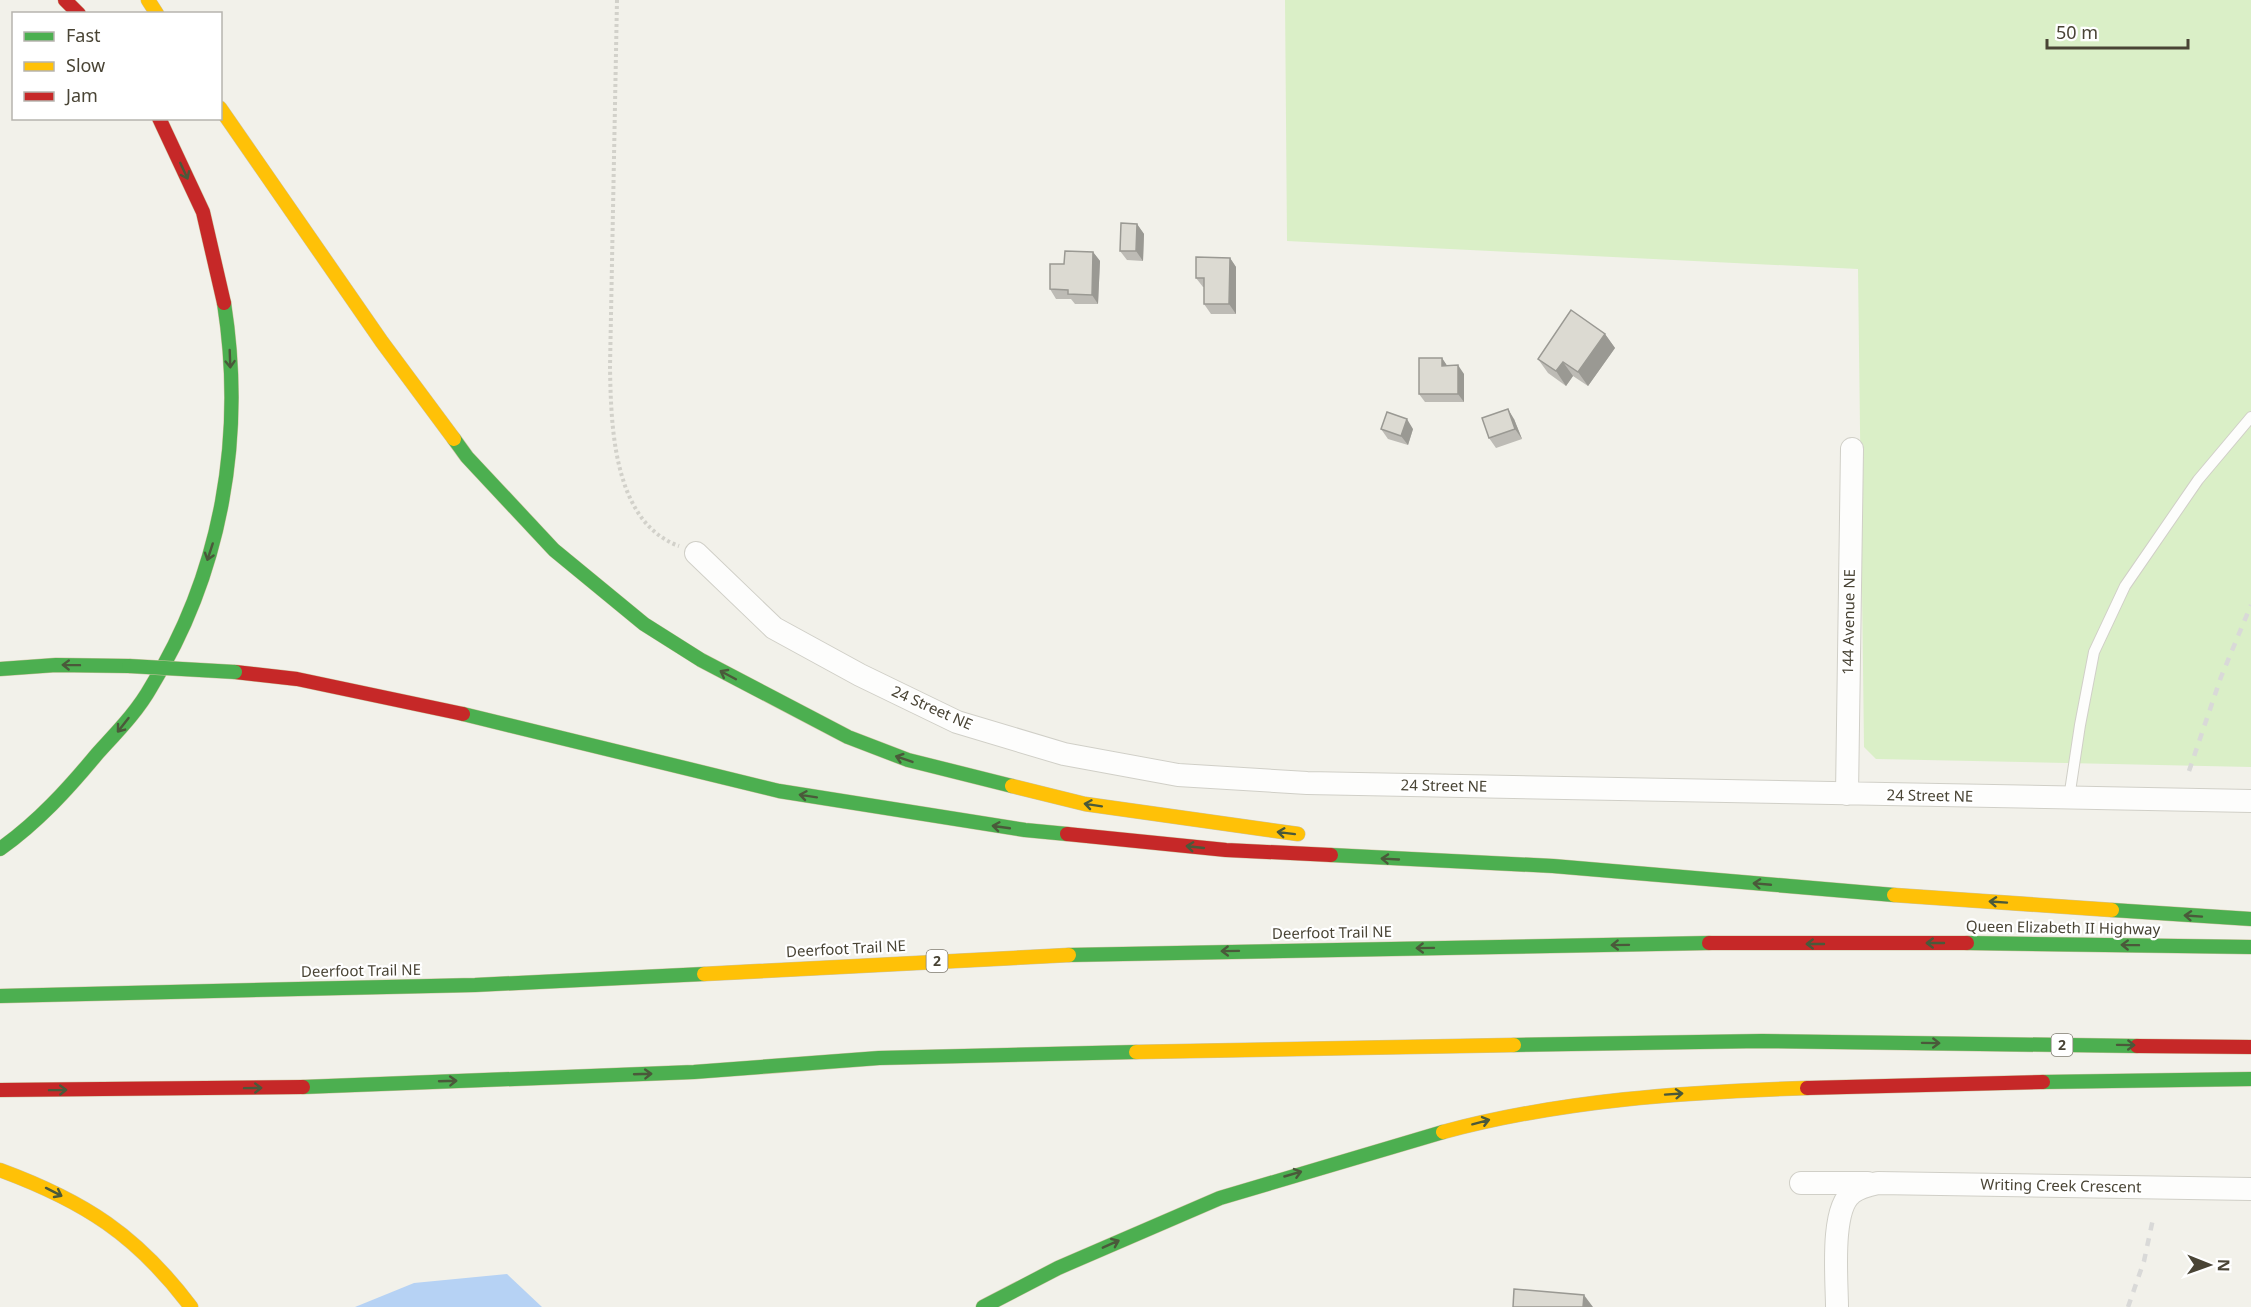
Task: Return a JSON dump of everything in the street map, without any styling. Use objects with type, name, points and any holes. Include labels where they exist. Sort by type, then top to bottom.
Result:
[{"type":"highway","points":[[65,0],[77,12]]},
{"type":"highway","points":[[222,111],[382,342],[467,457],[554,550],[644,624],[701,660],[762,693],[848,737],[908,760],[1085,804],[1311,836]]},
{"type":"highway","points":[[0,849],[33,824],[60,797],[122,726],[151,687],[179,635],[199,585],[222,510],[232,440],[226,314],[203,210],[160,120]]},
{"type":"highway","points":[[0,669],[56,665],[129,666],[235,672],[297,680],[518,725],[779,791],[970,822],[1226,850],[1553,866],[1947,899],[2251,920]]},
{"type":"highway","points":[[1357,842],[1553,866]]},
{"type":"highway","name":"Deerfoot Trail NE","points":[[0,996],[476,985],[1117,953],[1700,944],[1874,944]]},
{"type":"highway","name":"Queen Elizabeth II Highway","points":[[1874,944],[2251,947]]},
{"type":"highway","name":"2","points":[[0,1090],[261,1088],[470,1081],[694,1072],[879,1058],[1059,1053],[1750,1042],[2251,1047]]},
{"type":"highway","points":[[983,1307],[1058,1268],[1168,1220],[1250,1188],[1392,1145],[1495,1118],[1603,1102],[1722,1091],[1894,1084],[2251,1079]]},
{"type":"highway","points":[[0,1170],[46,1188],[84,1208],[130,1239],[166,1275],[191,1307]]},
{"type":"highway","points":[[1003,1307],[1058,1268]]},
{"type":"street","name":"144 Avenue NE","points":[[1846,794],[1852,449]]},
{"type":"street","name":"24 Street NE","points":[[696,553],[774,628],[860,675],[957,722],[1064,754],[1178,775],[1296,782],[2251,801]]},
{"type":"street","name":"Writing Creek Crescent","points":[[1801,1183],[2251,1189]]},
{"type":"street","points":[[1837,1307],[1839,1215],[1850,1193],[1874,1184]]},
{"type":"lane","points":[[2069,798],[2094,652],[2125,586],[2198,480],[2251,417]]},
{"type":"path","points":[[617,0],[610,367],[612,428],[621,471],[638,512],[654,533],[670,543],[696,553]]},
{"type":"green space","points":[[1285,0],[2251,0],[2251,767],[1876,759],[1864,747],[1858,269],[1287,241]]},
{"type":"water","points":[[507,1274],[542,1307],[355,1307],[414,1283]]},
{"type":"building","points":[[1121,223],[1137,224],[1136,251],[1120,251]]},
{"type":"building","points":[[1065,251],[1093,252],[1092,295],[1068,294],[1068,290],[1050,289],[1050,264],[1064,264]]},
{"type":"building","points":[[1196,257],[1230,258],[1229,304],[1204,304],[1204,278],[1196,278]]},
{"type":"building","points":[[1571,310],[1605,334],[1578,372],[1563,362],[1556,371],[1538,359]]},
{"type":"building","points":[[1419,358],[1442,358],[1442,366],[1458,365],[1458,394],[1419,394]]},
{"type":"building","points":[[1508,409],[1515,429],[1489,438],[1482,418]]},
{"type":"building","points":[[1387,412],[1407,419],[1401,436],[1381,429]]},
{"type":"building","points":[[1514,1289],[1584,1295],[1583,1307],[1513,1307]]},
{"type":"railway","points":[[2189,771],[2221,677],[2251,605]]},
{"type":"railway","points":[[2128,1307],[2144,1261],[2153,1219]]},
{"type":"traffic: fast","points":[[0,849],[52,804],[133,714],[175,643],[195,597],[211,550],[222,502],[229,453],[230,353],[224,303]]},
{"type":"traffic: fast","points":[[454,439],[467,457],[554,550],[644,624],[701,660],[848,737],[908,760],[1012,786]]},
{"type":"traffic: fast","points":[[0,669],[56,665],[129,666]]},
{"type":"traffic: fast","points":[[129,666],[235,672]]},
{"type":"traffic: fast","points":[[463,714],[779,791],[1025,830],[1067,834]]},
{"type":"traffic: fast","points":[[1331,855],[1553,866],[1894,895]]},
{"type":"traffic: fast","points":[[2112,910],[2251,919]]},
{"type":"traffic: fast","points":[[1069,955],[1709,943]]},
{"type":"traffic: fast","points":[[1967,943],[2251,947]]},
{"type":"traffic: fast","points":[[0,996],[475,985],[704,974]]},
{"type":"traffic: fast","points":[[1514,1045],[1762,1041],[2137,1046]]},
{"type":"traffic: fast","points":[[303,1087],[694,1072],[879,1058],[1136,1052]]},
{"type":"traffic: fast","points":[[2043,1082],[2251,1079]]},
{"type":"traffic: fast","points":[[983,1307],[1058,1268],[1220,1198],[1443,1132]]},
{"type":"traffic: slow","points":[[148,0],[156,12]]},
{"type":"traffic: slow","points":[[222,111],[382,342],[454,439]]},
{"type":"traffic: slow","points":[[1012,786],[1085,804],[1298,834]]},
{"type":"traffic: slow","points":[[1894,895],[2112,910]]},
{"type":"traffic: slow","points":[[704,974],[1069,955]]},
{"type":"traffic: slow","points":[[1136,1052],[1514,1045]]},
{"type":"traffic: slow","points":[[1443,1132],[1533,1112],[1624,1099],[1807,1088]]},
{"type":"traffic: slow","points":[[0,1170],[58,1194],[107,1223],[150,1260],[191,1307]]},
{"type":"traffic: jam","points":[[65,0],[77,12]]},
{"type":"traffic: jam","points":[[160,120],[203,212],[224,303]]},
{"type":"traffic: jam","points":[[235,672],[297,679],[463,714]]},
{"type":"traffic: jam","points":[[1067,834],[1226,850],[1331,855]]},
{"type":"traffic: jam","points":[[1709,943],[1967,943]]},
{"type":"traffic: jam","points":[[2137,1046],[2251,1047]]},
{"type":"traffic: jam","points":[[1807,1088],[2043,1082]]},
{"type":"traffic: jam","points":[[0,1090],[303,1087]]}]
